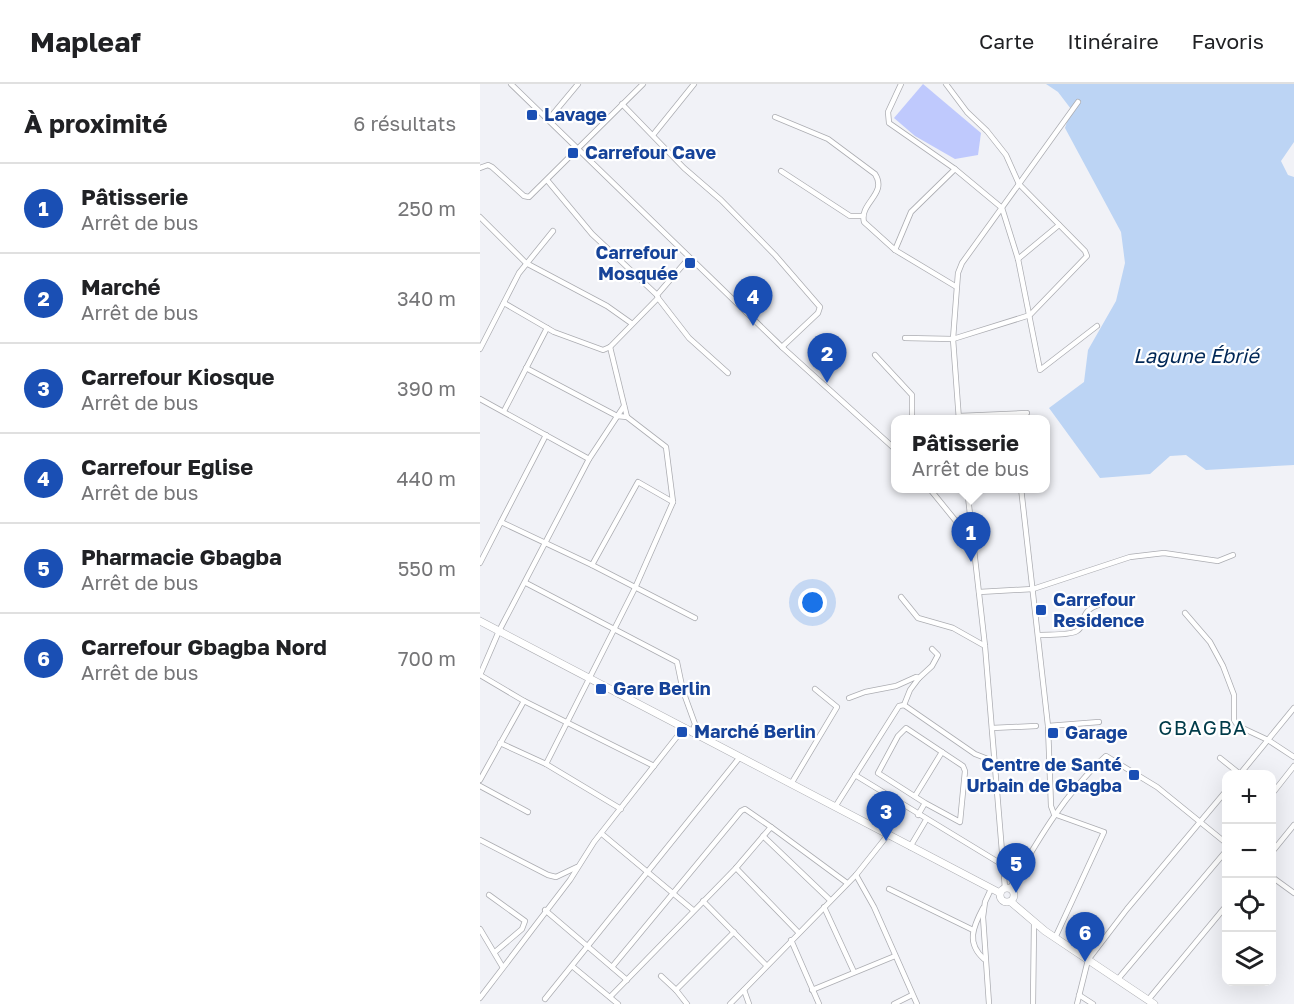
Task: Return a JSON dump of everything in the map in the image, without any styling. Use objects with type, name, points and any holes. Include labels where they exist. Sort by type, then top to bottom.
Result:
[{"type":"street","points":[[511,84],[782,347],[891,445]]},
{"type":"street","points":[[548,120],[578,84]]},
{"type":"street","points":[[480,168],[492,166],[526,197],[547,180],[643,84]]},
{"type":"street","points":[[653,135],[693,84]]},
{"type":"street","points":[[901,84],[888,112],[889,123],[955,169],[1002,208],[1018,260],[1040,370],[1097,326]]},
{"type":"street","points":[[905,338],[953,339],[1030,315],[1087,256],[1018,184],[1006,155],[987,131],[966,112],[946,84]]},
{"type":"street","points":[[959,415],[953,339],[955,286],[962,263],[1078,102]]},
{"type":"street","points":[[622,104],[745,224],[820,306],[818,313],[782,347]]},
{"type":"street","points":[[775,117],[828,139],[875,174],[880,181],[879,187],[863,216],[866,225],[895,250],[955,286]]},
{"type":"street","points":[[895,250],[911,212],[955,169]]},
{"type":"street","points":[[781,171],[850,216],[863,216]]},
{"type":"street","points":[[547,180],[592,234],[658,296],[689,338],[728,373]]},
{"type":"street","points":[[480,216],[526,263],[607,306],[631,323]]},
{"type":"street","points":[[1018,260],[1059,225]]},
{"type":"street","points":[[480,349],[526,263],[553,231]]},
{"type":"street","points":[[504,303],[547,328],[600,350],[610,347],[658,296],[689,258]]},
{"type":"street","points":[[504,411],[547,328]]},
{"type":"street","points":[[610,347],[627,417]]},
{"type":"street","points":[[875,355],[912,395],[912,415]]},
{"type":"street","points":[[526,368],[617,416],[627,417],[666,447],[673,502],[635,588],[546,764]]},
{"type":"street","points":[[480,399],[589,459]]},
{"type":"street","points":[[624,406],[589,459],[499,631],[480,675],[566,723],[654,766]]},
{"type":"street","points":[[1000,415],[1027,413]]},
{"type":"street","points":[[480,563],[546,435]]},
{"type":"street","points":[[592,565],[638,482],[673,502]]},
{"type":"street","points":[[932,493],[973,542]]},
{"type":"street","points":[[967,493],[985,646],[1005,890],[1004,902],[1011,902],[1034,923],[1151,1002],[1222,912]]},
{"type":"street","points":[[1021,493],[1039,635],[1054,814]]},
{"type":"street","points":[[501,522],[592,565],[695,618]]},
{"type":"street","points":[[979,592],[1033,589],[1130,557],[1164,553],[1218,561],[1233,555]]},
{"type":"street","points":[[526,583],[677,662],[683,691],[695,724],[692,733]]},
{"type":"street","points":[[901,597],[918,618],[953,628],[985,646]]},
{"type":"street","points":[[1039,635],[1076,632],[1081,627],[1084,613],[1094,606],[1110,602]]},
{"type":"street","points":[[1185,613],[1210,642],[1224,666],[1234,695],[1234,720],[1238,726],[1268,740],[1294,757]]},
{"type":"street","points":[[480,621],[887,836],[992,889],[1005,890],[1015,896],[1011,902]]},
{"type":"street","points":[[904,705],[907,695],[919,678],[932,666],[938,655],[932,649]]},
{"type":"street","points":[[849,698],[865,692],[896,686],[911,678],[919,678]]},
{"type":"street","points":[[791,784],[837,707],[815,689]]},
{"type":"street","points":[[480,780],[524,701]]},
{"type":"street","points":[[904,705],[975,754],[993,762]]},
{"type":"street","points":[[835,807],[899,706],[904,705]]},
{"type":"street","points":[[1243,770],[1294,708]]},
{"type":"street","points":[[1048,726],[1099,722]]},
{"type":"street","points":[[992,728],[1036,726]]},
{"type":"street","points":[[906,728],[942,752],[963,766],[965,771],[960,822],[925,803],[878,772],[898,736],[906,728]]},
{"type":"street","points":[[480,998],[683,729]]},
{"type":"street","points":[[500,743],[546,764],[621,809]]},
{"type":"street","points":[[915,796],[942,752]]},
{"type":"street","points":[[1005,890],[1054,814],[1087,773],[1106,756],[1157,788],[1222,839]]},
{"type":"street","points":[[545,999],[740,757]]},
{"type":"street","points":[[1220,758],[1235,770]]},
{"type":"street","points":[[1276,789],[1294,766]]},
{"type":"street","points":[[855,775],[1003,865]]},
{"type":"street","points":[[480,786],[528,812]]},
{"type":"street","points":[[1077,1004],[1088,960],[1127,909],[1222,797]]},
{"type":"street","points":[[918,815],[925,803]]},
{"type":"street","points":[[612,967],[672,892],[745,809],[847,882]]},
{"type":"street","points":[[1054,814],[1104,832],[1055,938]]},
{"type":"street","points":[[910,847],[926,820]]},
{"type":"street","points":[[1276,847],[1294,825]]},
{"type":"street","points":[[610,997],[693,909],[736,868],[771,827]]},
{"type":"street","points":[[602,834],[647,874],[693,909]]},
{"type":"street","points":[[763,836],[830,900]]},
{"type":"street","points":[[730,1004],[856,875],[887,836]]},
{"type":"street","points":[[480,840],[548,875],[564,874],[581,865]]},
{"type":"street","points":[[1118,979],[1222,856]]},
{"type":"street","points":[[736,868],[798,932]]},
{"type":"street","points":[[856,875],[874,907],[917,1004]]},
{"type":"street","points":[[1273,878],[1294,893]]},
{"type":"street","points":[[889,889],[973,930]]},
{"type":"street","points":[[984,959],[973,946],[973,930],[992,889]]},
{"type":"street","points":[[489,895],[525,921],[522,929],[495,952]]},
{"type":"street","points":[[703,901],[766,965]]},
{"type":"street","points":[[985,902],[984,959],[988,1004]]},
{"type":"street","points":[[824,907],[854,972]]},
{"type":"street","points":[[545,910],[627,980]]},
{"type":"street","points":[[1033,1004],[1034,923]]},
{"type":"street","points":[[480,930],[502,966]]},
{"type":"street","points":[[676,990],[734,932]]},
{"type":"street","points":[[791,940],[819,1004]]},
{"type":"street","points":[[813,990],[895,956]]},
{"type":"street","points":[[572,966],[618,1004]]},
{"type":"street","points":[[661,976],[687,1004]]},
{"type":"street","points":[[744,990],[749,1004]]},
{"type":"street","points":[[894,1004],[912,995]]},
{"type":"street","points":[[1079,995],[1093,1004]]},
{"type":"shaded area","points":[[923,84],[981,133],[978,155],[955,159],[915,136],[894,118]]},
{"type":"water","name":"Lagune Ébrié","points":[[1046,84],[1294,84],[1294,142],[1281,161],[1288,175],[1294,177],[1294,465],[1206,470],[1186,455],[1170,456],[1150,474],[1100,478],[1049,408],[1084,382],[1088,350],[1116,301],[1125,263],[1121,232],[1065,128],[1071,109],[1058,92]]},
{"type":"place","name":"Lavage","points":[[532,115]]},
{"type":"place","name":"Carrefour Cave","points":[[573,153]]},
{"type":"place","name":"Carrefour Mosquée","points":[[690,263]]},
{"type":"place","name":"Carrefour Eglise","points":[[753,326]]},
{"type":"place","name":"Marché","points":[[827,383]]},
{"type":"place","name":"Pâtisserie","points":[[971,562]]},
{"type":"place","name":"Carrefour Residence","points":[[1041,610]]},
{"type":"place","name":"Gare Berlin","points":[[601,689]]},
{"type":"place","name":"Marché Berlin","points":[[682,732]]},
{"type":"place","name":"Garage","points":[[1053,733]]},
{"type":"place","name":"Centre de Santé Urbain de Gbagba","points":[[1134,775]]},
{"type":"place","name":"Carrefour Kiosque","points":[[886,841]]},
{"type":"place","name":"Pharmacie Gbagba","points":[[1016,893]]},
{"type":"place","name":"Carrefour Gbagba Nord","points":[[1085,962]]},
{"type":"district","name":"GBAGBA","points":[[1203,728]]}]
